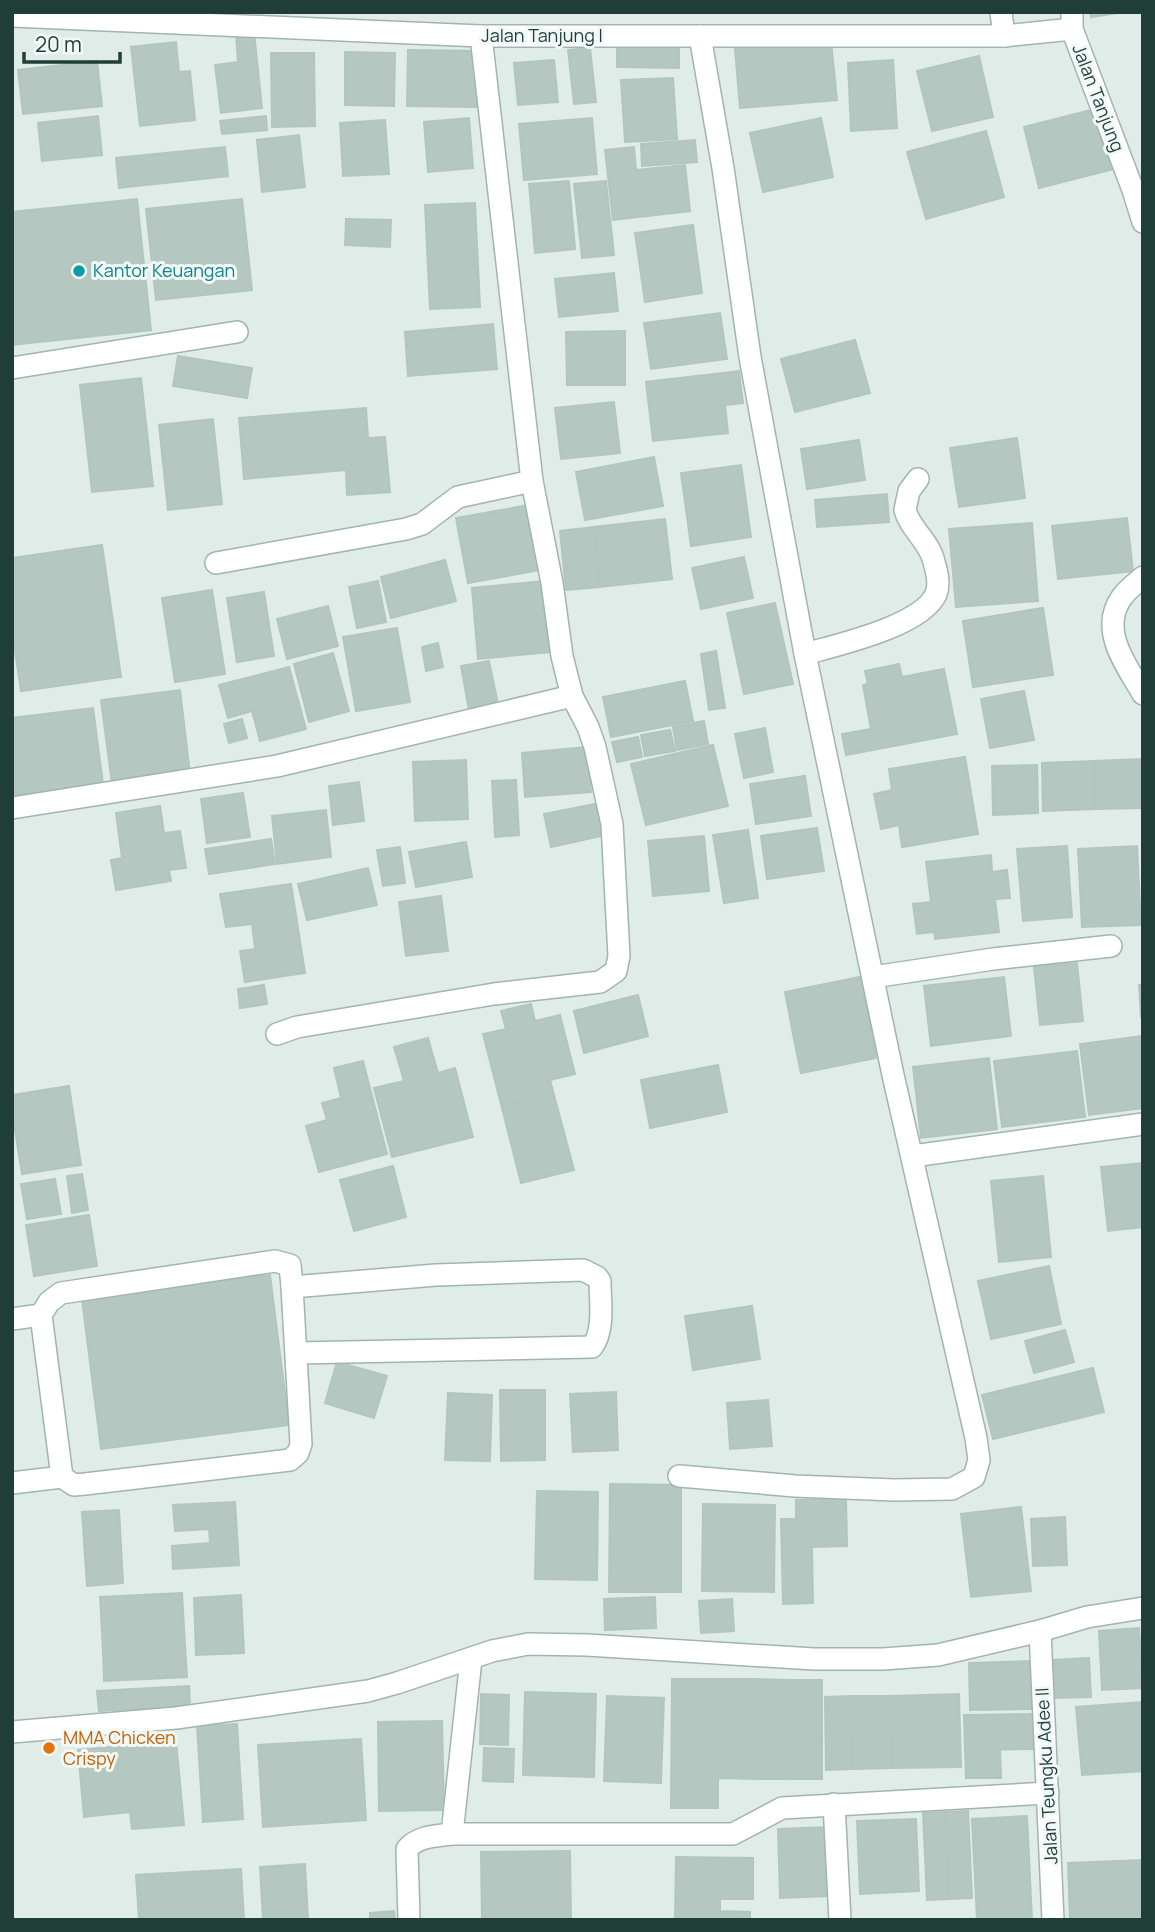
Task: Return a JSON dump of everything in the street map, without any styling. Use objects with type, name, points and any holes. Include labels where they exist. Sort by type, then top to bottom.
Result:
[{"type":"street","points":[[1001,12],[1004,36]]},
{"type":"street","name":"Jalan Tanjung I","points":[[12,16],[481,36],[1004,36],[1072,21]]},
{"type":"street","name":"Jalan Tanjung","points":[[1072,21],[1138,189],[1143,222]]},
{"type":"street","points":[[276,1034],[297,1027],[494,994],[588,985],[612,975],[619,956],[612,824],[595,747],[572,696],[562,656],[552,583],[532,481],[481,36]]},
{"type":"street","points":[[679,1476],[894,1490],[952,1489],[974,1477],[979,1460],[805,654],[750,357],[723,168],[700,36]]},
{"type":"street","points":[[12,368],[237,332]]},
{"type":"street","points":[[805,654],[888,629],[919,613],[930,603],[938,584],[934,559],[905,510],[909,491],[918,479]]},
{"type":"street","points":[[216,564],[406,530],[422,524],[458,497],[532,481]]},
{"type":"street","points":[[1143,577],[1122,596],[1113,626],[1120,658],[1143,694]]},
{"type":"street","points":[[12,808],[277,766],[572,696]]},
{"type":"street","points":[[873,977],[993,958],[1111,946]]},
{"type":"street","points":[[913,1156],[1143,1124]]},
{"type":"street","points":[[12,1483],[62,1477],[74,1485],[290,1460],[298,1453],[301,1444],[290,1265],[275,1261],[61,1293],[49,1302],[41,1315],[62,1477]]},
{"type":"street","points":[[292,1287],[436,1275],[583,1270],[600,1281],[600,1325],[597,1341],[592,1347],[297,1353]]},
{"type":"street","points":[[12,1319],[41,1315]]},
{"type":"street","points":[[12,1732],[176,1718],[337,1696],[397,1684],[492,1651],[528,1644],[814,1659],[883,1659],[938,1655],[1040,1632],[1087,1617],[1143,1608]]},
{"type":"street","name":"Jalan Teungku Adee II","points":[[1040,1632],[1053,1920]]},
{"type":"street","points":[[452,1833],[471,1658]]},
{"type":"street","points":[[410,1920],[407,1849],[412,1843],[424,1838],[452,1833],[733,1833],[776,1810],[834,1804],[1048,1793]]},
{"type":"street","points":[[834,1804],[840,1920]]},
{"type":"building","points":[[1090,12],[1124,12],[1091,17]]},
{"type":"building","points":[[254,32],[262,108],[221,113],[215,65],[238,62],[236,34]]},
{"type":"building","points":[[617,41],[679,41],[679,68],[617,67]]},
{"type":"building","points":[[831,41],[837,100],[740,108],[735,49]]},
{"type":"building","points":[[176,42],[179,72],[190,71],[195,120],[140,126],[131,47]]},
{"type":"building","points":[[590,48],[596,102],[574,104],[568,50]]},
{"type":"building","points":[[408,50],[478,51],[477,107],[407,106]]},
{"type":"building","points":[[345,52],[395,53],[394,106],[345,105]]},
{"type":"building","points":[[271,53],[314,53],[315,126],[272,127]]},
{"type":"building","points":[[979,56],[993,117],[932,131],[917,71]]},
{"type":"building","points":[[554,60],[558,102],[518,105],[514,63]]},
{"type":"building","points":[[893,60],[897,128],[851,131],[848,63]]},
{"type":"building","points":[[97,61],[102,106],[23,114],[18,70]]},
{"type":"building","points":[[673,78],[677,139],[625,142],[621,80]]},
{"type":"building","points":[[1099,108],[1114,169],[1039,188],[1024,127]]},
{"type":"building","points":[[98,116],[102,155],[42,161],[38,123]]},
{"type":"building","points":[[266,116],[267,130],[222,134],[220,121]]},
{"type":"building","points":[[469,118],[473,168],[428,172],[424,122]]},
{"type":"building","points":[[592,118],[597,174],[524,180],[519,124]]},
{"type":"building","points":[[821,118],[833,177],[763,192],[750,133]]},
{"type":"building","points":[[385,120],[389,174],[343,176],[340,123]]},
{"type":"building","points":[[986,131],[1004,197],[926,219],[907,152]]},
{"type":"building","points":[[299,135],[305,187],[262,192],[257,140]]},
{"type":"building","points":[[695,140],[697,162],[642,166],[641,144]]},
{"type":"building","points":[[225,147],[228,176],[119,188],[116,158]]},
{"type":"building","points":[[634,147],[636,170],[685,165],[690,211],[613,220],[605,150]]},
{"type":"building","points":[[569,181],[575,249],[535,253],[529,184]]},
{"type":"building","points":[[606,181],[614,255],[582,258],[574,184]]},
{"type":"building","name":"Kantor Keuangan","points":[[137,199],[151,330],[12,345],[12,212]]},
{"type":"building","points":[[242,199],[252,290],[156,300],[146,209]]},
{"type":"building","points":[[475,203],[480,307],[430,309],[425,205]]},
{"type":"building","points":[[346,219],[391,220],[390,247],[345,245]]},
{"type":"building","points":[[693,225],[702,293],[645,302],[635,233]]},
{"type":"building","points":[[614,273],[618,311],[559,317],[555,279]]},
{"type":"building","points":[[720,313],[727,359],[651,369],[644,323]]},
{"type":"building","points":[[493,324],[497,369],[408,376],[405,332]]},
{"type":"building","points":[[625,331],[625,385],[567,385],[566,332]]},
{"type":"building","points":[[855,340],[870,393],[795,412],[781,359]]},
{"type":"building","points":[[178,356],[252,368],[247,398],[173,386]]},
{"type":"building","points":[[739,371],[743,403],[725,405],[728,433],[653,441],[646,382]]},
{"type":"building","points":[[141,378],[153,486],[92,492],[80,385]]},
{"type":"building","points":[[614,402],[620,453],[561,459],[555,408]]},
{"type":"building","points":[[366,408],[368,438],[385,437],[390,492],[347,495],[346,470],[244,479],[239,418]]},
{"type":"building","points":[[213,419],[222,504],[168,510],[159,425]]},
{"type":"building","points":[[1017,438],[1025,498],[959,507],[950,448]]},
{"type":"building","points":[[859,440],[865,480],[807,489],[801,449]]},
{"type":"building","points":[[654,457],[663,506],[585,520],[576,472]]},
{"type":"building","points":[[741,465],[751,537],[691,546],[681,473]]},
{"type":"building","points":[[887,494],[889,522],[817,527],[815,500]]},
{"type":"building","points":[[535,504],[546,569],[468,583],[456,518]]},
{"type":"building","points":[[1127,518],[1133,571],[1058,579],[1052,526]]},
{"type":"building","points":[[665,519],[672,579],[600,587],[594,527]]},
{"type":"building","points":[[1032,523],[1038,601],[956,607],[949,529]]},
{"type":"building","points":[[594,527],[600,587],[566,590],[560,531]]},
{"type":"building","points":[[102,545],[121,677],[21,691],[12,631],[12,558]]},
{"type":"building","points":[[744,557],[753,598],[701,609],[692,568]]},
{"type":"building","points":[[445,560],[456,601],[391,618],[381,577]]},
{"type":"building","points":[[378,581],[386,622],[357,628],[349,587]]},
{"type":"building","points":[[543,581],[550,652],[478,659],[472,588]]},
{"type":"building","points":[[212,590],[225,674],[175,682],[162,598]]},
{"type":"building","points":[[264,592],[274,656],[237,662],[227,598]]},
{"type":"building","points":[[775,603],[793,684],[744,694],[727,613]]},
{"type":"building","points":[[328,606],[338,646],[287,659],[277,619]]},
{"type":"building","points":[[1043,608],[1053,675],[973,687],[963,621]]},
{"type":"building","points":[[397,628],[410,702],[356,711],[343,637]]},
{"type":"building","points":[[438,643],[443,667],[426,671],[422,647]]},
{"type":"building","points":[[716,651],[725,708],[709,710],[701,654]]},
{"type":"building","points":[[333,653],[349,711],[309,722],[294,664]]},
{"type":"building","points":[[489,661],[498,704],[469,710],[461,666]]},
{"type":"building","points":[[899,664],[902,677],[944,669],[957,734],[846,755],[842,734],[871,729],[863,685],[868,684],[865,671]]},
{"type":"building","points":[[289,667],[306,729],[260,741],[252,711],[228,718],[219,685]]},
{"type":"building","points":[[685,681],[693,721],[611,737],[603,697]]},
{"type":"building","points":[[180,690],[190,774],[112,784],[101,700]]},
{"type":"building","points":[[1024,691],[1034,740],[990,748],[981,699]]},
{"type":"building","points":[[93,708],[103,784],[12,795],[12,718]]},
{"type":"building","points":[[242,719],[247,738],[229,743],[224,724]]},
{"type":"building","points":[[704,721],[708,744],[677,750],[673,727]]},
{"type":"building","points":[[765,728],[773,772],[744,778],[735,734]]},
{"type":"building","points":[[670,730],[675,751],[645,756],[641,735]]},
{"type":"building","points":[[638,737],[642,757],[617,762],[612,742]]},
{"type":"building","points":[[713,745],[728,806],[646,825],[631,764]]},
{"type":"building","points":[[587,747],[591,792],[525,797],[522,753]]},
{"type":"building","points":[[965,757],[978,834],[902,847],[899,825],[881,829],[874,794],[892,790],[889,769]]},
{"type":"building","points":[[1143,759],[1143,808],[1095,809],[1094,761]]},
{"type":"building","points":[[466,760],[468,819],[415,821],[413,762]]},
{"type":"building","points":[[1094,761],[1095,809],[1043,811],[1042,763]]},
{"type":"building","points":[[1037,765],[1038,813],[993,815],[992,766]]},
{"type":"building","points":[[805,776],[811,816],[756,824],[750,784]]},
{"type":"building","points":[[516,780],[519,835],[495,837],[492,781]]},
{"type":"building","points":[[359,782],[364,821],[333,825],[329,786]]},
{"type":"building","points":[[243,793],[250,837],[207,843],[201,799]]},
{"type":"building","points":[[600,803],[606,835],[551,847],[544,814]]},
{"type":"building","points":[[160,806],[164,833],[180,831],[186,868],[169,870],[171,881],[116,890],[111,860],[122,858],[116,813]]},
{"type":"building","points":[[326,810],[331,857],[277,864],[272,816]]},
{"type":"building","points":[[817,828],[824,871],[767,879],[761,836]]},
{"type":"building","points":[[748,830],[758,898],[724,903],[713,835]]},
{"type":"building","points":[[704,836],[709,891],[653,896],[648,841]]},
{"type":"building","points":[[271,839],[275,864],[209,874],[205,849]]},
{"type":"building","points":[[466,842],[472,877],[416,887],[409,852]]},
{"type":"building","points":[[1067,846],[1072,917],[1023,921],[1017,849]]},
{"type":"building","points":[[1137,846],[1141,925],[1082,927],[1078,849]]},
{"type":"building","points":[[400,847],[405,883],[383,886],[377,850]]},
{"type":"building","points":[[991,855],[992,872],[1007,870],[1010,898],[995,899],[999,932],[935,939],[934,932],[917,934],[913,904],[931,902],[926,862]]},
{"type":"building","points":[[368,868],[377,905],[307,920],[298,884]]},
{"type":"building","points":[[291,884],[305,973],[245,982],[240,951],[255,949],[252,924],[226,927],[220,894]]},
{"type":"building","points":[[441,896],[448,951],[406,956],[399,902]]},
{"type":"building","points":[[1077,963],[1083,1021],[1040,1025],[1034,967]]},
{"type":"building","points":[[860,977],[871,1030],[795,1044],[785,992]]},
{"type":"building","points":[[1004,977],[1011,1036],[931,1046],[924,986]]},
{"type":"building","points":[[264,985],[267,1004],[240,1008],[238,989]]},
{"type":"building","points":[[1139,985],[1143,985],[1143,1017],[1141,1017]]},
{"type":"building","points":[[638,995],[648,1036],[584,1053],[574,1011]]},
{"type":"building","points":[[531,1004],[535,1021],[560,1015],[575,1074],[550,1080],[554,1095],[502,1108],[483,1034],[506,1029],[501,1011]]},
{"type":"building","points":[[871,1030],[876,1058],[801,1073],[795,1044]]},
{"type":"building","points":[[1143,1036],[1143,1108],[1089,1115],[1080,1044]]},
{"type":"building","points":[[428,1038],[438,1073],[455,1068],[473,1137],[392,1157],[374,1088],[404,1081],[394,1047]]},
{"type":"building","points":[[1077,1051],[1085,1117],[1002,1127],[994,1061]]},
{"type":"building","points":[[989,1058],[997,1129],[921,1138],[913,1067]]},
{"type":"building","points":[[363,1061],[387,1154],[319,1172],[306,1126],[327,1120],[322,1103],[341,1098],[334,1068]]},
{"type":"building","points":[[718,1065],[727,1112],[650,1128],[641,1080]]},
{"type":"building","points":[[69,1086],[81,1165],[22,1174],[12,1095]]},
{"type":"building","points":[[554,1095],[574,1170],[521,1183],[502,1108]]},
{"type":"building","points":[[1143,1163],[1143,1227],[1108,1231],[1101,1167]]},
{"type":"building","points":[[393,1166],[406,1217],[354,1231],[340,1180]]},
{"type":"building","points":[[82,1174],[88,1210],[72,1213],[67,1176]]},
{"type":"building","points":[[1043,1176],[1051,1257],[999,1262],[991,1181]]},
{"type":"building","points":[[55,1179],[61,1214],[27,1219],[21,1184]]},
{"type":"building","points":[[89,1215],[97,1266],[34,1276],[26,1225]]},
{"type":"building","points":[[1049,1266],[1061,1324],[991,1339],[978,1281]]},
{"type":"building","points":[[270,1275],[289,1425],[101,1449],[82,1299]]},
{"type":"building","points":[[752,1306],[760,1359],[693,1370],[685,1316]]},
{"type":"building","points":[[1065,1330],[1074,1362],[1034,1373],[1025,1341]]},
{"type":"building","points":[[337,1362],[387,1376],[374,1418],[325,1403]]},
{"type":"building","points":[[1093,1368],[1104,1412],[993,1439],[982,1395]]},
{"type":"building","points":[[500,1390],[545,1390],[545,1460],[501,1461]]},
{"type":"building","points":[[616,1392],[618,1450],[573,1452],[570,1394]]},
{"type":"building","points":[[448,1393],[492,1395],[490,1461],[445,1460]]},
{"type":"building","points":[[768,1400],[772,1446],[730,1449],[727,1403]]},
{"type":"building","points":[[610,1484],[681,1485],[681,1592],[609,1592]]},
{"type":"building","points":[[537,1491],[598,1492],[597,1580],[535,1579]]},
{"type":"building","points":[[846,1499],[847,1546],[812,1547],[813,1603],[783,1604],[781,1519],[796,1519],[796,1500]]},
{"type":"building","points":[[235,1502],[239,1565],[173,1569],[172,1546],[210,1543],[209,1529],[175,1531],[173,1505]]},
{"type":"building","points":[[703,1504],[775,1505],[774,1592],[702,1591]]},
{"type":"building","points":[[1021,1507],[1031,1591],[971,1597],[961,1514]]},
{"type":"building","points":[[119,1510],[123,1583],[87,1586],[82,1512]]},
{"type":"building","points":[[1065,1517],[1067,1565],[1033,1566],[1031,1519]]},
{"type":"building","points":[[182,1593],[185,1645],[103,1650],[100,1597]]},
{"type":"building","points":[[241,1595],[244,1653],[196,1655],[194,1598]]},
{"type":"building","points":[[655,1597],[656,1628],[605,1630],[604,1599]]},
{"type":"building","points":[[732,1599],[734,1631],[701,1633],[699,1601]]},
{"type":"building","points":[[1139,1628],[1143,1688],[1102,1690],[1099,1631]]},
{"type":"building","points":[[185,1645],[187,1677],[104,1681],[103,1650]]},
{"type":"building","points":[[1089,1658],[1091,1697],[1054,1698],[1053,1660]]},
{"type":"building","points":[[1035,1661],[1036,1709],[970,1710],[969,1663]]},
{"type":"building","points":[[672,1679],[754,1679],[754,1779],[718,1778],[718,1808],[671,1808]]},
{"type":"building","points":[[754,1679],[790,1680],[790,1779],[754,1779]]},
{"type":"building","points":[[790,1680],[822,1680],[822,1741],[790,1741]]},
{"type":"building","points":[[189,1686],[190,1706],[99,1711],[97,1691]]},
{"type":"building","points":[[525,1692],[596,1694],[594,1777],[523,1775]]},
{"type":"building","points":[[481,1694],[509,1695],[508,1745],[480,1744]]},
{"type":"building","points":[[959,1694],[961,1767],[892,1768],[890,1696]]},
{"type":"building","points":[[607,1696],[664,1698],[661,1783],[604,1781]]},
{"type":"building","points":[[850,1696],[852,1769],[826,1770],[825,1697]]},
{"type":"building","points":[[850,1696],[890,1696],[892,1768],[852,1769]]},
{"type":"building","points":[[1143,1702],[1143,1771],[1082,1775],[1076,1707]]},
{"type":"building","points":[[1037,1714],[1037,1749],[965,1750],[964,1715]]},
{"type":"building","points":[[442,1721],[444,1810],[379,1811],[378,1722]]},
{"type":"building","points":[[237,1724],[243,1819],[203,1822],[197,1726]]},
{"type":"building","points":[[361,1739],[366,1820],[263,1827],[258,1745]]},
{"type":"building","points":[[176,1741],[184,1825],[132,1829],[130,1812],[84,1817],[78,1750]]},
{"type":"building","points":[[790,1741],[822,1741],[822,1779],[790,1779]]},
{"type":"building","points":[[484,1748],[514,1749],[513,1782],[483,1781]]},
{"type":"building","points":[[1000,1749],[1001,1778],[966,1778],[965,1750]]},
{"type":"building","points":[[968,1811],[972,1898],[949,1899],[945,1812]]},
{"type":"building","points":[[945,1812],[949,1899],[927,1900],[923,1813]]},
{"type":"building","points":[[1027,1816],[1032,1920],[977,1920],[972,1819]]},
{"type":"building","points":[[916,1819],[919,1891],[860,1894],[857,1821]]},
{"type":"building","points":[[828,1827],[831,1896],[780,1898],[778,1829]]},
{"type":"building","points":[[570,1851],[571,1920],[482,1920],[481,1852]]},
{"type":"building","points":[[676,1857],[753,1858],[753,1899],[720,1899],[720,1911],[750,1912],[750,1920],[675,1920]]},
{"type":"building","points":[[1143,1860],[1143,1920],[1070,1920],[1068,1863]]},
{"type":"building","points":[[305,1864],[308,1920],[263,1920],[260,1867]]},
{"type":"building","points":[[241,1869],[244,1920],[139,1920],[136,1875]]},
{"type":"building","points":[[394,1911],[395,1920],[370,1920],[370,1913]]},
{"type":"place","name":"Kantor Keuangan","points":[[79,271]]},
{"type":"place","name":"MMA Chicken Crispy","points":[[49,1748]]}]
